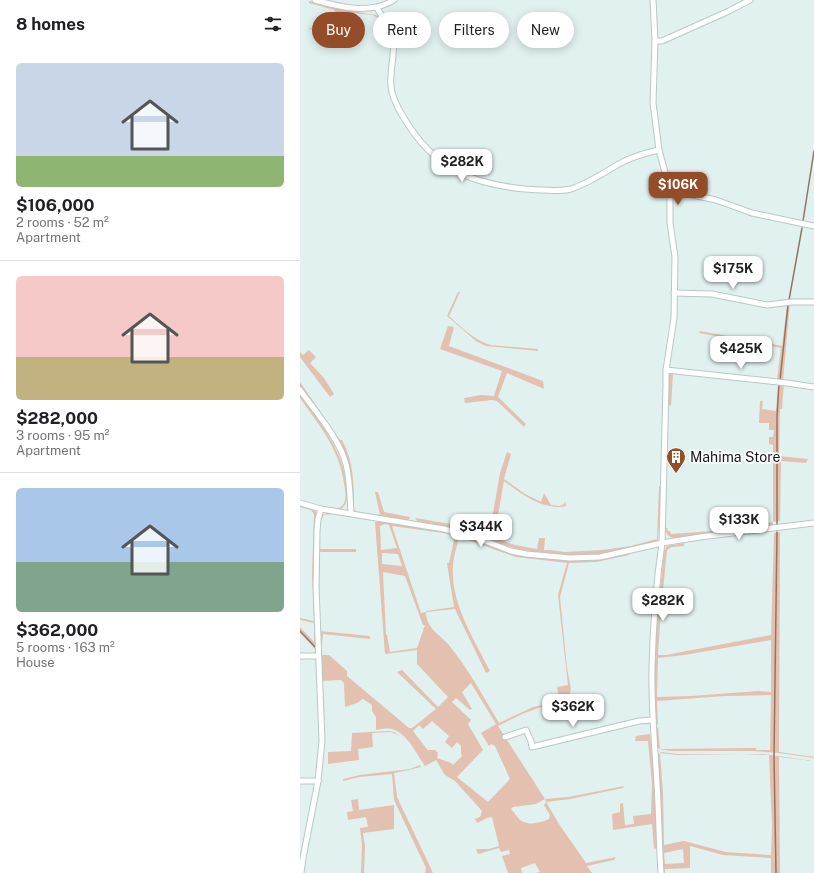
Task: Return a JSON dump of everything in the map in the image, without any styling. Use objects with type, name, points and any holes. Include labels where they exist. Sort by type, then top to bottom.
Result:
[{"type":"street","points":[[314,0],[351,8],[377,8],[394,0]]},
{"type":"street","points":[[653,0],[655,41],[653,103],[659,150],[670,191],[670,223],[674,257],[673,333],[666,370],[662,543],[652,662],[653,720],[661,873]]},
{"type":"street","points":[[655,41],[662,41],[750,0]]},
{"type":"street","points":[[377,8],[388,26],[393,41],[394,53],[391,84],[398,109],[415,135],[429,152],[443,164],[458,172],[505,187],[568,189],[590,181],[625,162],[659,150]]},
{"type":"street","points":[[670,191],[716,200],[752,213],[814,226]]},
{"type":"street","points":[[674,293],[712,294],[767,305],[792,302],[814,302]]},
{"type":"street","points":[[666,370],[814,387]]},
{"type":"street","points":[[300,390],[342,452],[346,463],[349,481],[351,514]]},
{"type":"street","points":[[300,503],[321,509],[444,529],[475,537],[511,551],[554,558],[600,557],[662,543],[814,523]]},
{"type":"street","points":[[301,873],[318,781],[322,741],[316,586],[317,531],[321,509]]},
{"type":"street","points":[[300,656],[318,656]]},
{"type":"street","points":[[505,737],[526,730],[532,747],[639,721],[653,720]]},
{"type":"street","points":[[300,781],[318,781]]},
{"type":"shaded area","points":[[309,1],[358,12],[334,12],[335,10],[309,3]]},
{"type":"shaded area","points":[[458,292],[460,292],[449,316],[468,333],[490,345],[538,349],[538,351],[486,346],[476,341],[447,316]]},
{"type":"shaded area","points":[[790,303],[782,409],[780,409],[779,456],[808,459],[806,463],[781,461],[780,521],[773,522],[773,445],[769,444],[769,437],[773,437],[774,430],[769,430],[769,423],[759,423],[760,401],[763,401],[762,409],[776,411],[778,384],[673,374],[671,406],[668,402],[669,369],[777,380],[781,348],[699,333],[700,331],[782,346],[787,304]]},
{"type":"shaded area","points":[[448,326],[454,327],[449,346],[543,381],[544,389],[507,373],[498,397],[526,424],[524,427],[497,401],[492,400],[465,403],[464,398],[481,395],[494,396],[502,371],[440,349]]},
{"type":"shaded area","points":[[309,350],[316,357],[310,363],[324,378],[334,394],[330,397],[300,357],[300,352],[303,355]]},
{"type":"shaded area","points":[[300,382],[340,440],[342,440],[346,448],[351,465],[354,491],[354,509],[357,512],[380,515],[375,492],[378,492],[384,512],[410,517],[408,521],[355,512],[353,508],[350,471],[344,450],[326,422],[300,387]]},
{"type":"shaded area","points":[[300,394],[323,427],[342,463],[347,490],[347,500],[341,509],[335,509],[339,508],[343,504],[345,499],[345,490],[343,476],[335,452],[323,430],[300,398]]},
{"type":"shaded area","points":[[507,452],[511,454],[504,479],[525,494],[541,502],[544,493],[551,505],[560,506],[564,504],[565,501],[566,506],[558,507],[541,504],[525,496],[504,481],[494,538],[515,545],[537,549],[539,538],[545,538],[544,550],[565,552],[602,550],[631,546],[657,539],[659,486],[661,488],[658,539],[656,542],[602,554],[563,556],[517,549],[457,529],[417,521],[415,518],[456,525],[489,536],[500,473]]},
{"type":"shaded area","points":[[300,505],[314,509],[317,514],[316,650],[300,633],[300,627],[314,642],[314,623],[300,620],[300,618],[314,621],[312,574],[314,514],[311,510],[300,507]]},
{"type":"shaded area","points":[[333,512],[333,514],[324,515],[320,522],[320,548],[356,549],[356,552],[320,552],[320,631],[370,636],[370,639],[323,634],[322,645],[320,645],[317,580],[318,532],[320,516]]},
{"type":"shaded area","points":[[381,521],[443,531],[526,556],[552,559],[589,560],[629,553],[629,555],[596,562],[569,563],[560,597],[567,668],[571,689],[569,696],[567,699],[522,714],[498,726],[545,799],[536,804],[513,807],[511,809],[519,819],[527,823],[538,823],[549,819],[550,815],[544,805],[546,802],[586,863],[616,857],[614,860],[587,866],[592,873],[535,873],[540,872],[535,863],[521,868],[522,873],[508,873],[502,856],[510,854],[509,850],[501,852],[499,848],[478,854],[476,849],[489,849],[499,846],[492,817],[477,823],[475,819],[480,817],[482,811],[455,781],[445,775],[436,760],[425,766],[407,739],[397,731],[392,729],[376,730],[376,717],[372,711],[372,705],[363,699],[357,703],[345,707],[344,683],[341,680],[322,681],[320,650],[322,655],[329,655],[347,671],[347,676],[409,728],[412,728],[436,709],[397,672],[402,670],[438,707],[448,697],[417,664],[417,650],[385,654],[375,522]],"holes":[[[385,524],[389,525],[397,548],[381,550],[380,526]],[[392,526],[455,536],[449,563],[447,563],[454,607],[421,613]],[[459,537],[516,557],[567,563],[558,595],[568,685],[557,687],[560,700],[554,703],[533,707],[499,723],[462,663],[448,644],[428,622],[426,612],[455,609],[486,673],[490,671],[464,619],[455,592],[453,564]],[[382,553],[398,554],[402,566],[382,564]],[[383,572],[405,576],[423,625],[425,625],[417,648],[390,652],[386,635]],[[471,683],[496,724],[481,733],[489,746],[491,744],[495,746],[510,779],[488,802],[457,777],[483,750],[468,724],[471,720],[452,702],[456,698],[470,710],[472,709],[462,692]],[[432,721],[449,736],[445,742],[452,748],[457,742],[461,746],[462,756],[453,765],[437,758],[438,753],[435,750],[428,750],[413,731],[419,725],[423,729]]]},
{"type":"shaded area","points":[[773,522],[773,525],[674,538],[668,535],[665,528],[665,525],[671,534],[712,531]]},
{"type":"shaded area","points":[[780,532],[779,752],[814,758],[753,751],[672,751],[661,749],[756,748],[756,750],[770,750],[771,695],[724,696],[657,701],[658,725],[656,723],[654,689],[655,639],[664,551],[667,546],[684,543],[684,546],[672,547],[667,550],[658,655],[666,655],[771,635],[774,533]],"holes":[[[771,640],[771,692],[758,691],[657,697],[658,658]]]},
{"type":"shaded area","points":[[658,727],[660,749],[656,744],[656,730]]},
{"type":"shaded area","points":[[389,731],[400,736],[391,732],[372,733],[373,747],[358,749],[359,760],[328,764],[328,752],[351,751],[352,733]]},
{"type":"shaded area","points":[[650,734],[655,789],[657,848],[654,849],[652,824],[613,830],[612,814],[620,812],[620,804],[623,803],[625,825],[634,824],[633,816],[651,814],[652,784],[648,741],[635,741],[636,736]]},
{"type":"shaded area","points":[[661,752],[677,754],[740,754],[677,755],[660,753]]},
{"type":"shaded area","points":[[660,753],[663,793],[664,845],[684,841],[726,852],[771,855],[772,827],[769,755],[740,754],[763,754],[814,761],[779,757],[780,873],[771,873],[771,858],[723,855],[690,846],[690,868],[665,869],[665,873],[663,873],[658,755]],"holes":[[[683,849],[684,863],[665,864],[664,853]]]},
{"type":"shaded area","points":[[420,765],[421,767],[394,773],[397,797],[433,873],[425,873],[426,868],[394,800],[392,774],[359,777],[343,781],[343,779],[360,775],[410,769]]},
{"type":"shaded area","points":[[624,786],[623,788],[570,799],[546,802],[545,799],[569,797]]},
{"type":"shaded area","points":[[358,799],[359,810],[394,805],[394,829],[363,833],[365,846],[364,873],[361,873],[362,845],[360,828],[368,827],[366,817],[348,820],[347,812],[353,811],[351,800]]},
{"type":"waterway","points":[[803,221],[814,151]]},
{"type":"waterway","points":[[789,300],[802,228]]},
{"type":"waterway","points":[[780,380],[788,305]]},
{"type":"waterway","points":[[777,524],[777,416],[779,384]]},
{"type":"waterway","points":[[776,873],[774,756],[777,532]]},
{"type":"waterway","points":[[300,631],[315,647]]},
{"type":"place","name":"Mahima Store","points":[[676,474]]}]
